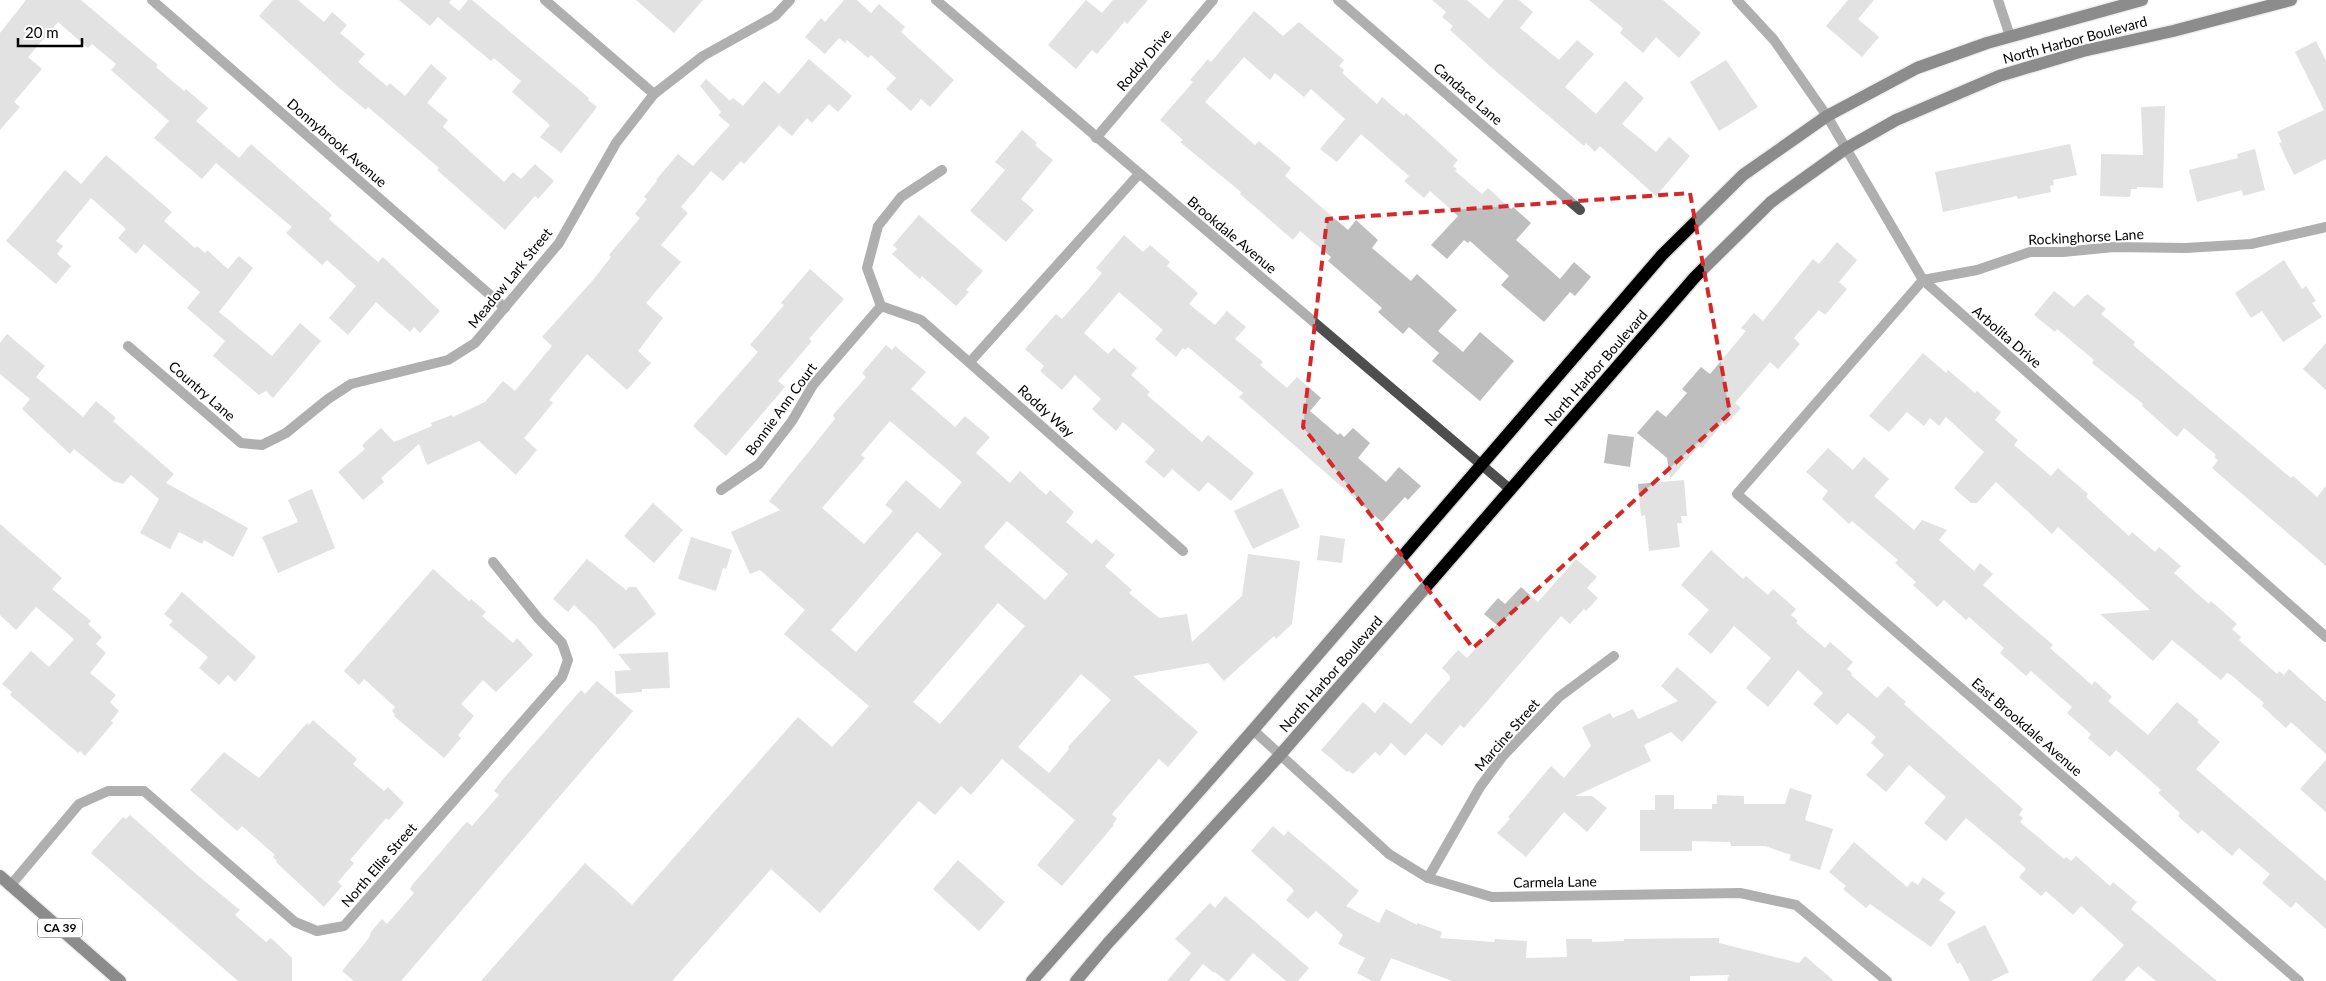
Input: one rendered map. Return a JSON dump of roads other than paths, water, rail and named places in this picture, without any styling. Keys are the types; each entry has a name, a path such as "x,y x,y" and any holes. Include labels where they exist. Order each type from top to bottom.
{"main road":[{"name":"North Harbor Boulevard","path":"1032,981 1253,730 1662,255 1743,175 1827,116 1917,68 2010,36 2142,0"},
{"name":"North Harbor Boulevard","path":"1076,981 1108,943 1280,755 1695,277 1771,202 1845,149 1920,109 2000,76 2083,51 2173,31 2291,0"},
{"name":"CA 39","path":"0,876 120,981"}],"street":[{"name":"Donnybrook Avenue","path":"152,0 505,308"},
{"path":"545,0 654,94"},
{"name":"Meadow Lark Street","path":"262,445 286,433 328,399 351,384 448,360 475,343 559,243 616,143 654,94 703,56 775,16 790,0"},
{"name":"Brookdale Avenue","path":"936,0 1511,490"},
{"name":"Roddy Drive","path":"1096,138 1213,0"},
{"name":"Candace Lane","path":"1338,0 1580,210"},
{"name":"Arbolita Drive","path":"1736,0 1774,40 1827,116 1923,280 2326,637"},
{"path":"1998,0 2010,36"},
{"path":"881,306 867,268 878,226 902,197 942,170"},
{"path":"970,362 1139,174"},
{"name":"Rockinghorse Lane","path":"1923,280 1977,270 2030,252 2063,252 2114,247 2186,248 2251,244 2326,227"},
{"name":"East Brookdale Avenue","path":"1923,280 1737,494 2299,981"},
{"name":"Roddy Way","path":"881,306 922,320 1183,551"},
{"name":"Bonnie Ann Court","path":"721,490 759,464 792,421 813,385 881,306"},
{"name":"Country Lane","path":"128,346 242,443 262,445"},
{"name":"North Ellie Street","path":"10,886 79,804 108,791 144,791 296,922 317,931 344,926 562,677 568,660 562,643 538,618 493,562"},
{"name":"Marcine Street","path":"1428,878 1480,786 1503,756 1559,697 1614,656"},
{"name":"Carmela Lane","path":"1253,730 1389,854 1428,878 1492,897 1740,893 1796,905 1887,981"}]}
